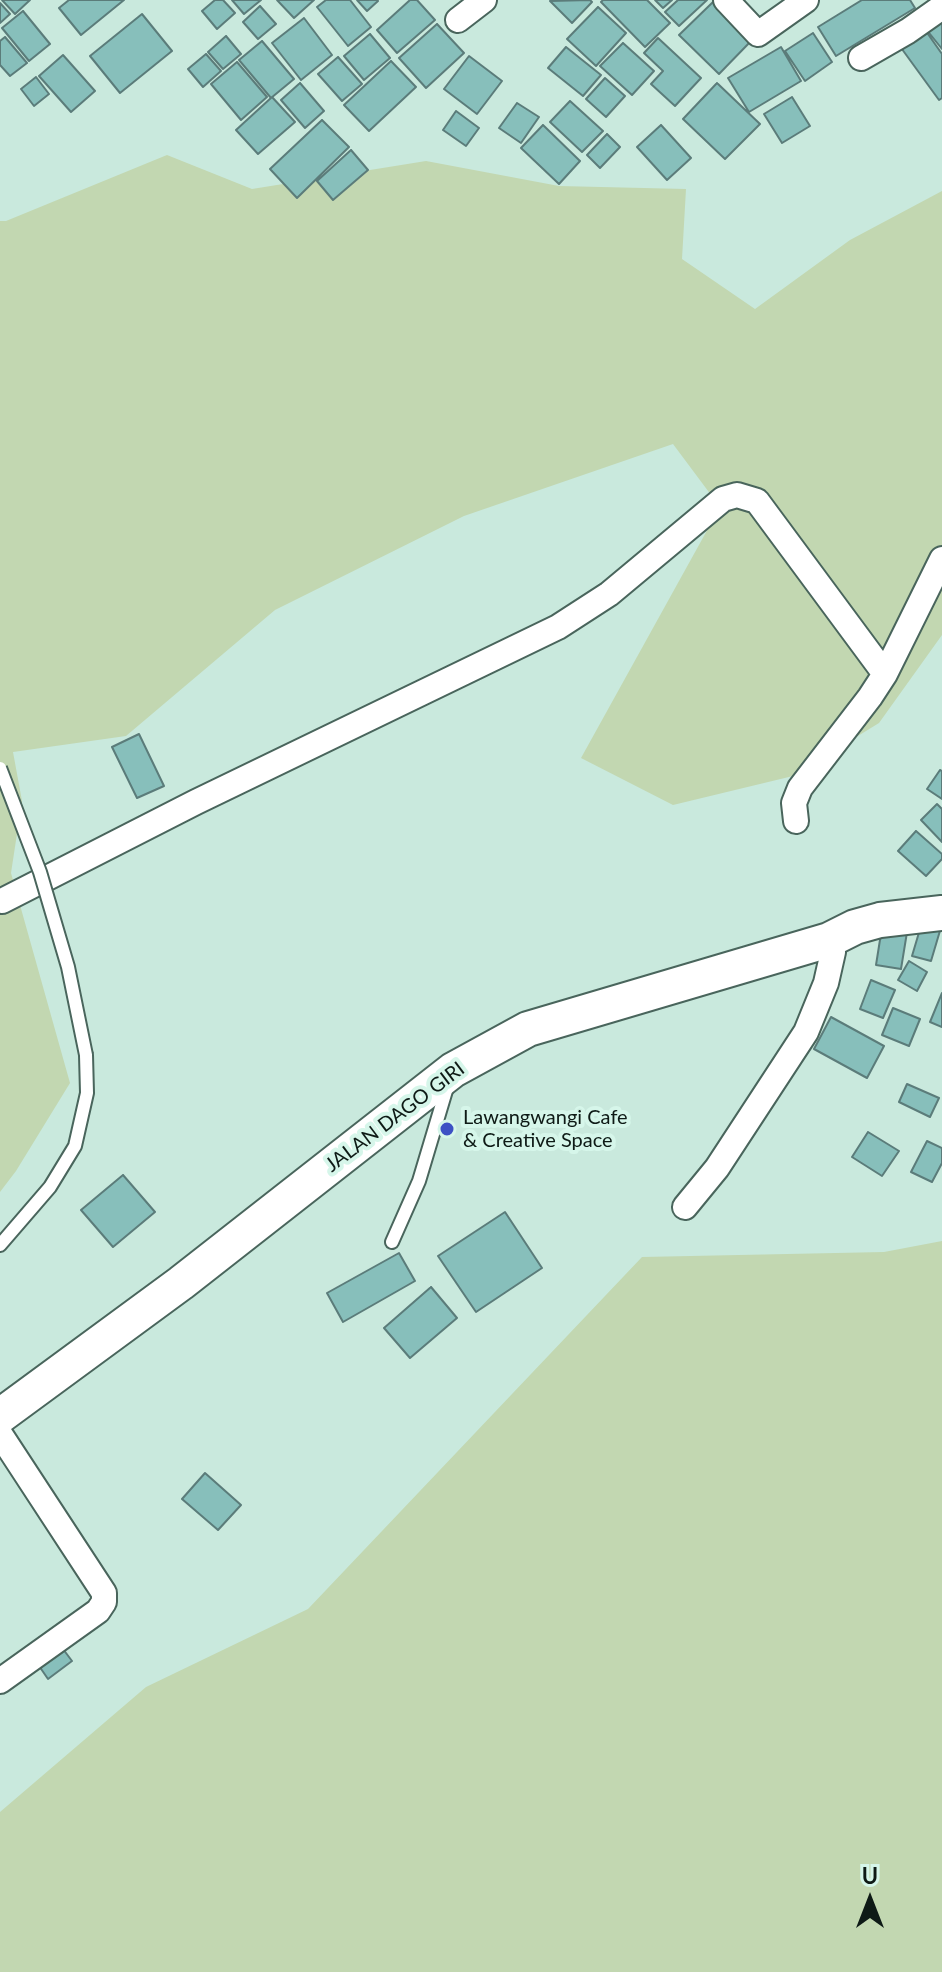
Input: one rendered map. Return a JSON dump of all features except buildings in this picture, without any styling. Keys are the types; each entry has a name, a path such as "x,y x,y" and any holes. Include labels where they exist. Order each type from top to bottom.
{"main road":[{"name":"JALAN DAGO GIRI","path":"0,1416 181,1283 453,1070 528,1029 829,940 855,927 880,920 942,913"}],"street":[{"path":"458,20 484,0"},
{"path":"726,0 758,34 806,0"},
{"path":"861,58 942,7"},
{"path":"1,902 196,802 558,627 609,594 723,499 737,495 757,501 885,674"},
{"path":"796,821 794,803 800,788 885,674 942,559"},
{"path":"685,1207 717,1168 806,1032 826,983 833,952 829,940"},
{"path":"0,1434 104,1593 104,1602 98,1611 0,1681"}],"lane":[{"path":"0,768 40,872 68,967 86,1055 87,1093 75,1146 50,1187 0,1245"},
{"path":"392,1242 419,1181 453,1070"}],"green space":[{"path":"167,155 252,189 426,161 559,186 686,189 682,259 755,309 850,240 942,191 942,635 879,723 793,776 673,805 581,758 720,507 673,444 464,516 275,610 126,736 13,752 22,801 11,873 70,1083 0,1192 0,221"},
{"path":"942,1241 942,1972 0,1972 0,1812 146,1687 308,1609 642,1257 884,1252"}],"place":[{"name":"Lawangwangi Cafe & Creative Space","path":"447,1129"}]}
